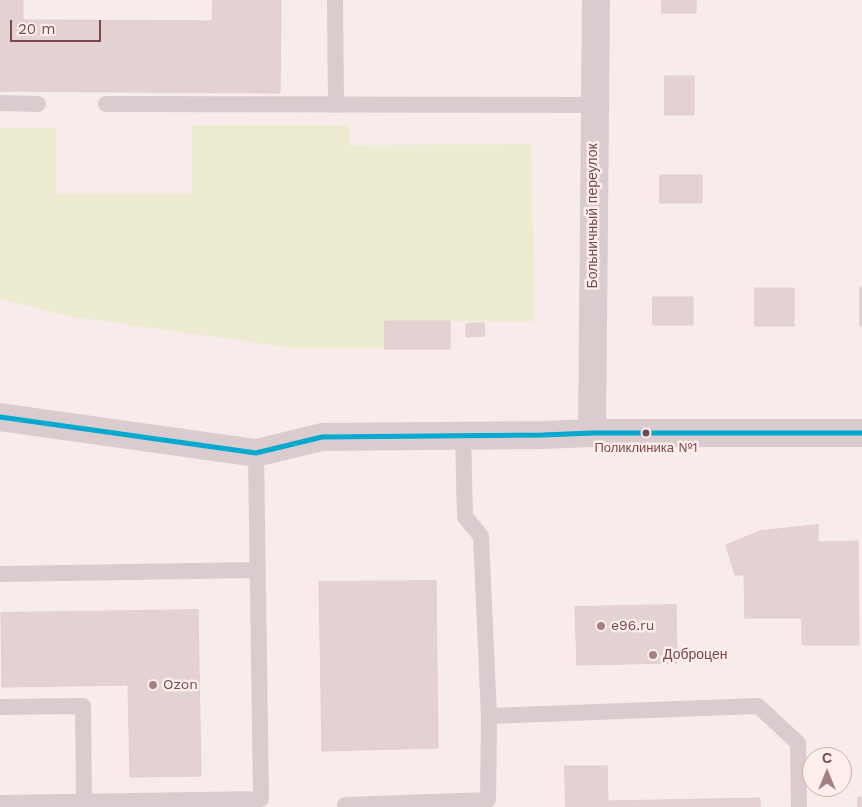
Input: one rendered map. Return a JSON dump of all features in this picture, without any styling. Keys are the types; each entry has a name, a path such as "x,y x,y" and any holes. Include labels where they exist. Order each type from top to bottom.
{"main road":[{"name":"Больничный переулок","path":"592,433 596,0"},
{"path":"0,417 256,453 322,437 592,433 862,433"}],"lane":[{"path":"335,0 336,105"},
{"path":"0,103 38,104"},
{"path":"106,104 594,105"},
{"path":"344,805 488,803 489,716 481,536 465,517 463,435"},
{"path":"0,803 261,799 256,453"},
{"path":"0,574 257,570"},
{"path":"0,707 83,706 84,802"},
{"path":"489,716 758,706 798,744 799,807"}],"green space":[{"path":"192,125 349,125 349,145 531,144 535,321 386,321 385,349 293,348 74,317 0,299 0,128 56,128 56,194 192,194"}],"building":[{"path":"0,0 23,0 23,20 212,21 213,0 281,0 280,93 0,91"},
{"path":"662,0 696,0 696,13 662,13"},
{"path":"665,76 694,76 694,115 665,115"},
{"path":"660,175 702,175 702,203 660,203"},
{"path":"860,287 862,287 862,326 860,326"},
{"path":"755,288 794,288 794,326 755,326"},
{"path":"653,297 693,297 693,325 653,325"},
{"path":"385,321 450,321 450,349 385,349"},
{"path":"484,323 485,336 466,337 466,324"},
{"path":"818,525 818,542 858,541 859,645 802,645 802,618 745,618 744,575 735,575 726,545 760,531"},
{"path":"436,581 438,748 322,751 319,582"},
{"path":"676,605 677,663 577,665 575,607"},
{"path":"198,610 201,776 130,777 128,685 2,687 1,613"},
{"path":"565,766 607,766 608,801 760,798 760,807 566,807"},
{"path":"858,797 862,797 862,807 858,807"}],"transit line":[{"path":"0,417 256,453 322,437 592,433 862,433"}],"place":[{"name":"Поликлиника №1","path":"646,433"},
{"name":"e96.ru","path":"601,626"},
{"name":"Доброцен","path":"653,655"},
{"name":"Ozon","path":"153,685"}]}
